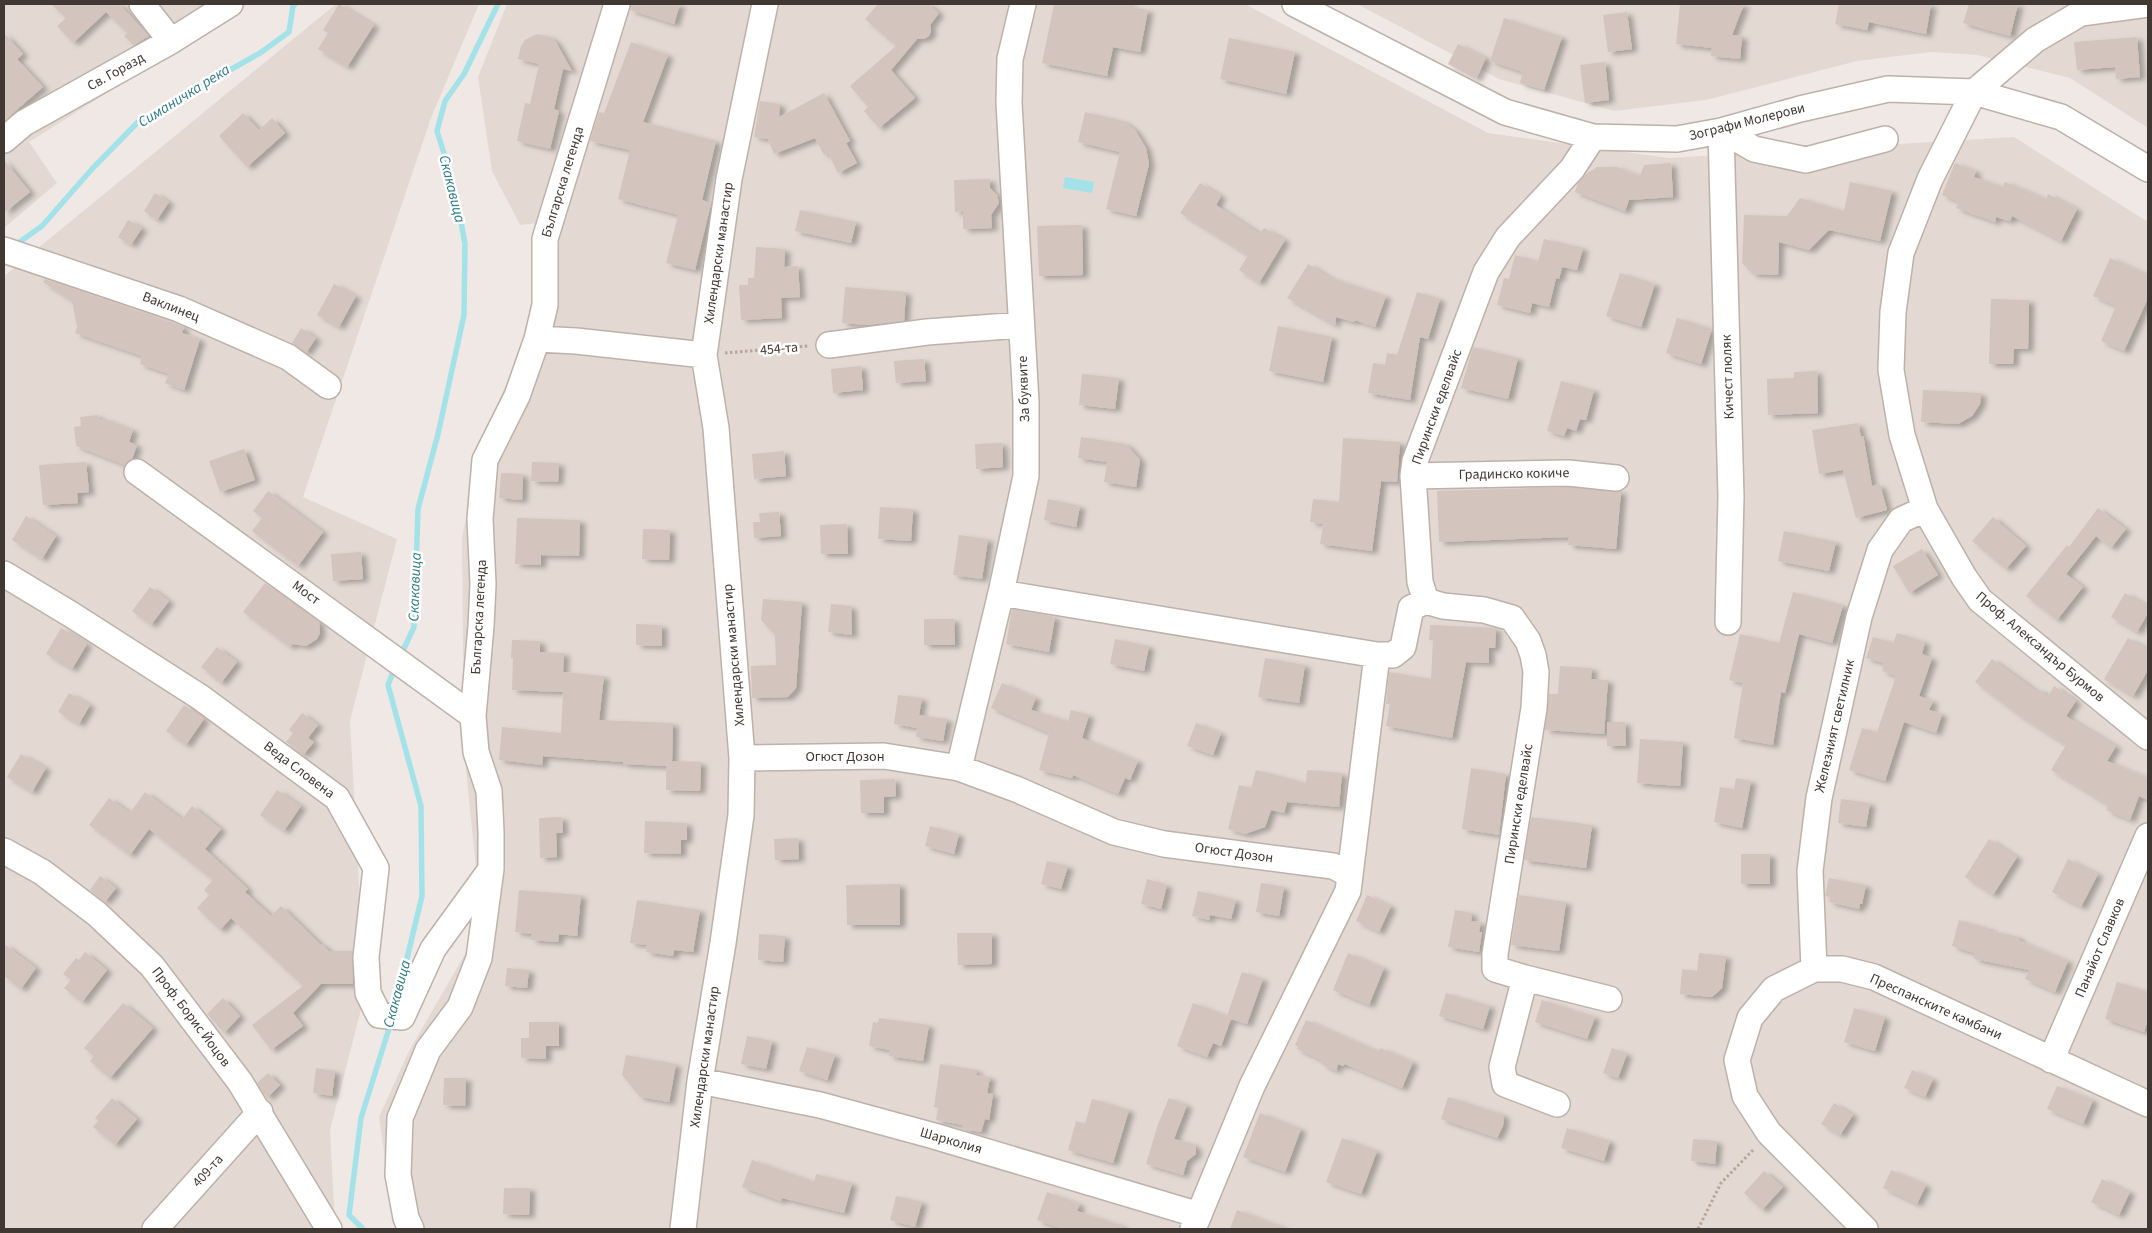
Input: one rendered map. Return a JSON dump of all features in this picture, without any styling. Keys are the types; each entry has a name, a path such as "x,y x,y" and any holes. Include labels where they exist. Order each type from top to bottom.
{"street":[{"path":"142,4 171,41"},
{"name":"Св. Горазд","path":"4,140 24,124 171,41 230,4"},
{"name":"Българска легенда","path":"411,1229 406,1218 398,1175 400,1118 428,1050 460,1007 479,958 491,869 489,790 476,752 473,716 483,584 480,519 485,460 517,396 537,339 544,305 545,239 617,4"},
{"name":"Хилендарски манастир","path":"684,1229 700,1081 723,943 741,816 742,758 716,428 704,355 729,178 765,4"},
{"name":"За буквите","path":"959,768 1001,593 1026,476 1026,402 1009,103 1010,59 1023,4"},
{"name":"Зографи Молерови","path":"1295,4 1505,112 1592,137 1677,139 1722,131 1800,109 1888,89 1974,92 2062,118 2148,169"},
{"path":"1974,92 2035,40 2078,8 2148,4"},
{"name":"Проф. Александър Бурмов","path":"1974,92 1930,179 1901,253 1893,312 1891,370 1902,435 1925,509 1964,577 1980,600 2148,737"},
{"path":"1722,131 1754,149 1806,160 1885,139"},
{"name":"Кичест люляк","path":"1722,131 1731,497 1728,622"},
{"name":"Пирински еделвайс","path":"1525,978 1495,969 1495,954 1534,708 1536,672 1534,655 1528,641 1512,618 1484,610 1443,606 1426,601 1420,582 1413,476 1415,461 1486,272 1508,237 1572,169 1592,137"},
{"name":"Ваклинец","path":"4,250 179,309 288,357 328,386"},
{"path":"830,345 927,332 1021,325"},
{"path":"537,339 576,341 704,355"},
{"name":"Мост","path":"137,472 382,648 473,716"},
{"name":"Градинско кокиче","path":"1413,476 1568,472 1616,478"},
{"name":"Железният светилник","path":"1814,969 1810,871 1819,798 1859,617 1880,550 1901,520 1925,509"},
{"name":"Веда Словена","path":"4,574 72,615 200,698 337,798 376,868 366,957 368,994 391,1016 433,949 491,869"},
{"path":"1001,593 1377,655 1393,655 1403,647 1411,608 1426,601"},
{"path":"1196,1222 1252,1086 1348,891 1377,655"},
{"name":"Огюст Дозон","path":"742,758 884,756 959,768 1016,789 1114,832 1164,844 1333,866 1350,875"},
{"name":"Панайот Славков","path":"2051,1060 2148,836"},
{"name":"Проф. Борис Йоцов","path":"4,850 42,872 97,914 152,966 240,1082 260,1112 329,1229"},
{"name":"Преспанските камбани","path":"1865,1229 1769,1133 1745,1096 1737,1060 1750,1018 1774,989 1814,969 1842,969 1874,977 2148,1104"},
{"path":"1557,1104 1505,1084 1502,1067 1525,978 1609,999"},
{"name":"Шарколия","path":"700,1081 820,1105 934,1136 1196,1222"},
{"name":"409-та","path":"155,1229 260,1112"}],"path":[{"name":"454-та","path":"704,355 830,345"},
{"path":"1698,1229 1721,1183 1769,1133"}],"shaded area":[{"path":"4,4 248,4 29,142 57,183 4,228"},
{"path":"336,4 479,4 431,118 303,497 397,539 350,721 365,994 330,1130 335,1226 338,1229 4,1229 4,276"},
{"path":"507,4 1245,4 1488,133 1669,158 2014,137 2148,222 2148,1229 402,1229 389,1186 379,1117 409,1051 468,949 476,869 464,750 462,539 479,445 531,329 538,223 520,225 492,171 478,77"},
{"path":"1357,4 2148,4 2148,128 2070,78 1977,55 1931,52 1857,61 1706,100 1614,111 1499,79"}],"water":[{"path":"1065,177 1094,182 1092,193 1063,188"}],"building":[{"path":"51,4 119,4 149,36 134,45 124,36 127,33 106,12 73,43 57,26 66,18"},
{"path":"339,4 374,25 347,67 318,49 328,33 323,30"},
{"path":"631,4 680,4 674,24 630,10"},
{"path":"878,4 928,4 939,13 930,25 931,31 929,36 924,39 917,39 891,70 915,98 879,128 864,111 868,107 850,86 896,46 865,19"},
{"path":"1054,4 1130,4 1130,7 1148,10 1140,52 1113,47 1107,76 1042,63"},
{"path":"1680,4 1744,4 1732,35 1742,36 1740,59 1711,56 1712,48 1676,44"},
{"path":"1839,4 1931,4 1926,34 1869,22 1867,30 1835,24"},
{"path":"1969,4 2018,4 2010,36 1963,23"},
{"path":"1627,12 1632,49 1608,52 1603,15"},
{"path":"1504,18 1562,37 1544,90 1520,83 1523,72 1490,61"},
{"path":"4,33 23,54 17,59 43,87 4,121"},
{"path":"537,34 550,37 556,42 572,71 563,69 554,109 559,111 550,149 517,141 525,103 530,104 539,64 518,59 521,46 525,40"},
{"path":"2137,37 2140,77 2116,79 2115,67 2077,70 2074,42"},
{"path":"1229,38 1295,52 1286,94 1220,79"},
{"path":"631,42 668,55 643,122 716,141 702,200 711,203 695,270 666,263 678,215 618,199 630,150 590,141 599,112 604,113"},
{"path":"1458,44 1486,58 1476,79 1448,64"},
{"path":"1605,62 1609,100 1585,103 1580,65"},
{"path":"824,93 850,141 846,143 857,163 838,173 828,153 824,155 815,138 774,154 768,139 754,137 760,101 780,104 779,117"},
{"path":"1085,112 1123,121 1135,130 1146,148 1149,164 1136,216 1106,209 1120,152 1078,142"},
{"path":"243,113 259,130 272,118 285,133 247,167 219,136"},
{"path":"4,160 30,192 4,213"},
{"path":"1671,163 1673,197 1629,200 1625,211 1575,192 1578,183 1586,174 1597,167 1617,167 1640,176 1644,165"},
{"path":"1955,163 1976,171 1974,177 2002,187 2005,182 2046,199 2048,194 2077,209 2061,241 2012,216 2010,221 1996,217 1995,222 1956,208 1959,202 1942,195"},
{"path":"990,179 990,188 997,195 999,203 991,215 992,228 963,229 963,211 955,212 954,180"},
{"path":"1850,182 1892,191 1880,241 1829,230 1809,250 1779,242 1778,275 1753,274 1742,263 1744,215 1787,216 1800,198 1844,211"},
{"path":"1200,183 1221,196 1216,205 1260,234 1264,228 1285,240 1259,283 1239,270 1248,255 1180,213"},
{"path":"155,193 169,202 157,220 144,211"},
{"path":"800,210 856,222 851,243 795,231"},
{"path":"128,220 142,228 131,245 118,237"},
{"path":"1082,225 1083,275 1039,276 1037,226"},
{"path":"1544,239 1583,248 1577,270 1562,267 1559,279 1556,278 1549,307 1532,303 1530,313 1497,305 1504,278 1509,279 1515,255 1538,261"},
{"path":"756,247 785,249 784,267 798,266 800,297 781,298 782,318 741,320 739,285 748,285 748,278 754,278"},
{"path":"2110,258 2148,275 2148,298 2124,351 2101,341 2116,306 2093,296"},
{"path":"1308,264 1331,278 1386,296 1375,327 1355,320 1354,322 1336,317 1335,325 1287,298"},
{"path":"1620,273 1655,284 1641,327 1606,316"},
{"path":"45,279 179,325 184,327 182,333 200,339 184,390 165,383 169,374 140,364 142,356 75,333 77,327 72,301 43,282"},
{"path":"334,284 356,296 339,327 317,315"},
{"path":"845,287 906,292 904,321 868,325 842,323"},
{"path":"1417,292 1440,299 1428,339 1420,337 1410,400 1368,393 1373,363 1385,365 1387,353 1397,355"},
{"path":"1991,299 2029,300 2028,349 2014,349 2013,364 1989,364"},
{"path":"1677,318 1712,329 1701,364 1666,353"},
{"path":"1278,326 1332,337 1323,382 1269,371"},
{"path":"301,328 316,338 306,353 292,343"},
{"path":"1473,347 1518,358 1508,399 1461,388"},
{"path":"924,359 926,381 896,383 894,361"},
{"path":"861,366 863,390 833,393 831,369"},
{"path":"1817,371 1818,413 1768,415 1767,379 1794,378 1794,372"},
{"path":"1082,374 1119,378 1115,409 1079,405"},
{"path":"1561,381 1594,390 1586,420 1580,419 1576,431 1567,428 1564,436 1547,431"},
{"path":"1923,390 1981,393 1980,404 1972,416 1958,424 1921,422"},
{"path":"98,415 99,419 105,419 133,430 129,442 137,445 132,459 125,465 76,446 74,427 81,426 80,417"},
{"path":"1858,423 1861,437 1863,436 1864,440 1872,486 1880,484 1887,510 1856,518 1843,470 1819,474 1812,430"},
{"path":"1081,437 1126,444 1140,460 1136,487 1104,482 1107,462 1078,458"},
{"path":"1343,438 1400,442 1397,482 1381,481 1372,551 1320,544 1323,524 1310,522 1313,499 1339,502"},
{"path":"1002,443 1003,467 976,469 975,444"},
{"path":"244,449 255,480 220,492 209,461"},
{"path":"784,451 786,476 754,479 752,454"},
{"path":"86,462 89,492 77,493 78,503 43,505 39,465"},
{"path":"532,462 559,463 558,482 531,481"},
{"path":"501,473 523,474 522,500 499,498"},
{"path":"1567,487 1621,491 1616,549 1568,545 1569,537 1439,542 1437,491"},
{"path":"268,491 323,532 298,566 252,531 262,518 253,511"},
{"path":"1048,499 1080,506 1076,527 1044,520"},
{"path":"880,507 913,509 911,541 878,539"},
{"path":"2098,508 2126,529 2111,548 2096,536 2066,574 2083,587 2057,620 2026,596 2067,545 2069,547"},
{"path":"779,512 781,536 754,538 753,522 760,522 759,513"},
{"path":"26,516 56,536 42,559 12,540"},
{"path":"1993,517 2026,546 2006,569 1972,541"},
{"path":"517,518 580,520 579,556 541,555 541,565 515,564"},
{"path":"847,524 848,554 821,554 820,525"},
{"path":"643,529 670,530 669,560 642,559"},
{"path":"1784,531 1836,542 1829,571 1778,561"},
{"path":"959,535 988,539 982,579 953,575"},
{"path":"1922,549 1938,575 1909,593 1893,566"},
{"path":"361,552 363,579 333,581 331,554"},
{"path":"265,583 319,622 320,633 317,639 306,646 292,644 290,647 243,612"},
{"path":"150,587 169,601 151,625 132,611"},
{"path":"1793,592 1843,605 1832,643 1799,634 1785,693 1781,692 1773,745 1734,738 1743,683 1729,680 1740,634 1779,643"},
{"path":"2125,593 2148,606 2148,613 2137,632 2111,617"},
{"path":"763,599 802,602 796,688 788,697 752,698 751,666 776,665 775,635 761,620"},
{"path":"831,604 851,606 852,635 828,632"},
{"path":"1012,609 1055,617 1049,652 1006,644"},
{"path":"924,619 954,619 955,645 924,645"},
{"path":"636,624 662,625 662,646 636,645"},
{"path":"1430,625 1496,628 1495,648 1489,648 1489,663 1466,662 1452,738 1386,726 1390,704 1386,704 1389,672 1431,679 1433,640 1429,640"},
{"path":"61,628 87,644 72,669 46,654"},
{"path":"1897,633 1925,642 1922,654 1932,658 1919,696 1933,701 1929,710 1942,714 1936,733 1904,722 1885,781 1849,770 1862,728 1877,732 1896,676 1882,671 1884,663 1866,658 1873,637 1893,643"},
{"path":"2128,638 2148,649 2148,670 2133,696 2104,679"},
{"path":"1115,639 1149,646 1144,671 1110,664"},
{"path":"512,640 540,641 540,652 564,653 563,672 604,676 599,720 673,723 672,761 701,762 700,791 666,790 666,766 543,756 542,765 499,760 502,727 561,733 563,692 512,690"},
{"path":"217,647 237,662 221,683 201,667"},
{"path":"1265,658 1305,665 1299,703 1258,697"},
{"path":"1992,659 2036,691 2038,689 2048,696 2054,686 2076,701 2066,716 2116,746 2107,761 2148,778 2148,800 2139,796 2130,820 2106,810 2108,805 2051,770 2066,745 2020,716 1975,682"},
{"path":"1560,666 1592,668 1591,679 1608,680 1604,734 1545,730 1549,694 1558,694"},
{"path":"1002,683 1036,698 1031,710 1068,721 1071,710 1089,715 1082,738 1138,761 1130,780 1125,778 1118,794 1073,775 1072,778 1039,770 1049,733 991,708"},
{"path":"69,693 90,705 79,724 58,712"},
{"path":"898,695 922,698 919,715 947,719 943,741 916,737 917,728 894,724"},
{"path":"184,705 204,719 186,745 166,731"},
{"path":"302,713 318,725 308,738 314,742 303,755 286,742 293,733 289,730"},
{"path":"1607,722 1625,722 1626,746 1607,746"},
{"path":"1196,723 1221,733 1213,755 1187,746"},
{"path":"1640,739 1683,742 1680,786 1637,783"},
{"path":"21,754 46,768 32,792 7,777"},
{"path":"1471,768 1506,774 1499,835 1462,829"},
{"path":"1256,770 1306,783 1307,770 1342,773 1339,807 1287,802 1284,813 1271,810 1265,827 1245,834 1228,829 1239,785 1251,788"},
{"path":"1736,778 1751,781 1742,828 1714,822 1720,787 1734,789"},
{"path":"895,779 896,796 884,797 884,813 861,813 860,780"},
{"path":"277,790 301,806 284,831 260,815"},
{"path":"145,792 182,819 192,806 221,829 205,849 248,889 245,892 271,916 281,906 329,951 352,951 353,984 321,984 293,1013 303,1026 271,1050 252,1025 303,986 231,918 220,930 197,908 209,895 204,890 213,880 149,829 130,855 89,825 109,798 130,813"},
{"path":"1841,799 1870,803 1866,827 1838,823"},
{"path":"562,817 563,833 556,833 557,857 540,858 539,818"},
{"path":"1531,817 1592,825 1586,868 1524,860"},
{"path":"645,821 687,823 687,840 681,840 681,854 644,853"},
{"path":"930,826 959,834 954,854 925,846"},
{"path":"798,838 799,859 775,860 774,839"},
{"path":"1989,839 2017,857 1993,895 1965,877"},
{"path":"1741,854 1770,854 1770,884 1741,884"},
{"path":"2068,859 2098,874 2081,907 2052,892"},
{"path":"1047,861 1068,866 1061,889 1041,884"},
{"path":"100,876 116,888 105,902 90,890"},
{"path":"1829,878 1866,885 1859,909 1829,902 1830,898 1825,895"},
{"path":"1147,879 1167,885 1161,909 1141,904"},
{"path":"1261,883 1284,887 1279,916 1256,912"},
{"path":"900,884 900,925 847,925 846,885"},
{"path":"519,890 581,895 577,936 559,934 558,942 531,940 532,934 515,932"},
{"path":"1198,891 1236,900 1231,919 1210,915 1209,920 1192,916"},
{"path":"1367,895 1391,906 1379,932 1356,921"},
{"path":"1519,895 1566,902 1559,951 1511,945"},
{"path":"637,900 700,910 693,952 674,950 673,956 646,952 647,945 630,943"},
{"path":"1455,910 1472,913 1471,921 1481,922 1479,932 1482,932 1479,952 1448,947"},
{"path":"1959,920 1991,929 1991,931 2019,937 2018,940 2068,961 2055,992 2025,979 2029,970 1974,959 1974,953 1952,946"},
{"path":"957,933 992,933 992,964 958,965"},
{"path":"759,934 785,936 783,962 758,960"},
{"path":"4,944 36,968 21,989 4,976"},
{"path":"85,952 107,970 82,1002 64,988 71,980 63,974 76,958 79,960"},
{"path":"1348,953 1384,968 1369,1005 1333,990"},
{"path":"1699,953 1726,956 1722,988 1712,997 1680,994 1682,969 1697,971"},
{"path":"507,968 529,970 527,988 505,986"},
{"path":"1242,972 1263,979 1247,1024 1231,1019 1221,1046 1213,1043 1207,1057 1177,1046 1193,1003 1227,1016"},
{"path":"2117,982 2148,992 2148,1020 2144,1032 2105,1019"},
{"path":"1446,993 1490,1006 1483,1029 1439,1016"},
{"path":"223,998 240,1016 224,1033 207,1014"},
{"path":"1542,1000 1595,1017 1587,1039 1535,1022"},
{"path":"123,1003 153,1028 110,1078 90,1061 94,1056 84,1048"},
{"path":"1854,1008 1885,1017 1875,1051 1844,1042"},
{"path":"879,1018 929,1025 923,1061 889,1056 890,1050 869,1046 873,1022 878,1023"},
{"path":"1306,1020 1379,1052 1380,1048 1413,1062 1402,1088 1345,1064 1343,1066 1338,1064 1336,1071 1321,1064 1323,1061 1297,1049 1298,1047 1295,1045"},
{"path":"529,1022 559,1022 559,1046 546,1046 546,1059 521,1058 521,1038 529,1038"},
{"path":"747,1036 772,1041 766,1069 741,1064"},
{"path":"807,1047 835,1055 827,1080 799,1071"},
{"path":"1612,1048 1627,1054 1618,1078 1603,1073"},
{"path":"626,1055 676,1064 669,1102 640,1097 622,1075"},
{"path":"940,1064 977,1070 976,1075 990,1077 987,1093 993,1094 989,1120 985,1119 981,1132 962,1129 963,1125 936,1120 938,1108 934,1107"},
{"path":"316,1068 335,1071 332,1096 313,1093"},
{"path":"1912,1070 1933,1079 1925,1097 1904,1088"},
{"path":"268,1073 280,1085 267,1098 257,1083"},
{"path":"444,1078 466,1078 465,1106 443,1105"},
{"path":"2057,1086 2093,1100 2083,1124 2047,1109"},
{"path":"1448,1097 1504,1115 1503,1126 1497,1138 1441,1119"},
{"path":"112,1098 137,1119 115,1145 93,1127 98,1121 95,1118"},
{"path":"1169,1098 1187,1105 1174,1139 1193,1144 1196,1148 1196,1154 1187,1161 1183,1175 1146,1164 1158,1124"},
{"path":"1092,1099 1129,1110 1113,1163 1068,1150 1076,1121 1085,1124"},
{"path":"1834,1103 1853,1115 1840,1135 1821,1124"},
{"path":"1260,1113 1301,1129 1285,1172 1243,1157"},
{"path":"1567,1128 1610,1141 1604,1161 1561,1148"},
{"path":"1342,1138 1377,1151 1361,1194 1326,1182"},
{"path":"1693,1139 1717,1141 1715,1164 1691,1161"},
{"path":"752,1160 814,1182 816,1174 852,1183 844,1213 782,1198 781,1201 742,1187"},
{"path":"1891,1170 1926,1185 1917,1204 1883,1188"},
{"path":"1764,1171 1783,1187 1762,1210 1744,1193"},
{"path":"2102,1179 2130,1192 2119,1215 2091,1202"},
{"path":"504,1188 530,1188 529,1215 503,1214"},
{"path":"1047,1192 1080,1204 1077,1211 1123,1226 1122,1229 1063,1229 1037,1220"},
{"path":"896,1196 922,1202 915,1227 890,1220"},
{"path":"1237,1210 1283,1227 1283,1229 1230,1229"}],"waterway":[{"name":"Симаничка река","path":"14,246 42,226 92,169 138,122 260,53 289,32 293,6 295,4"},
{"name":"Скакавица","path":"400,657 414,627 418,509 438,434 464,315 465,244 455,189 437,131 445,101 464,74 498,4"},
{"name":"Скакавица","path":"395,667 388,685 421,806 422,896 396,1004"},
{"name":"Скакавица","path":"363,1229 349,1215 361,1118 391,1022"}]}
